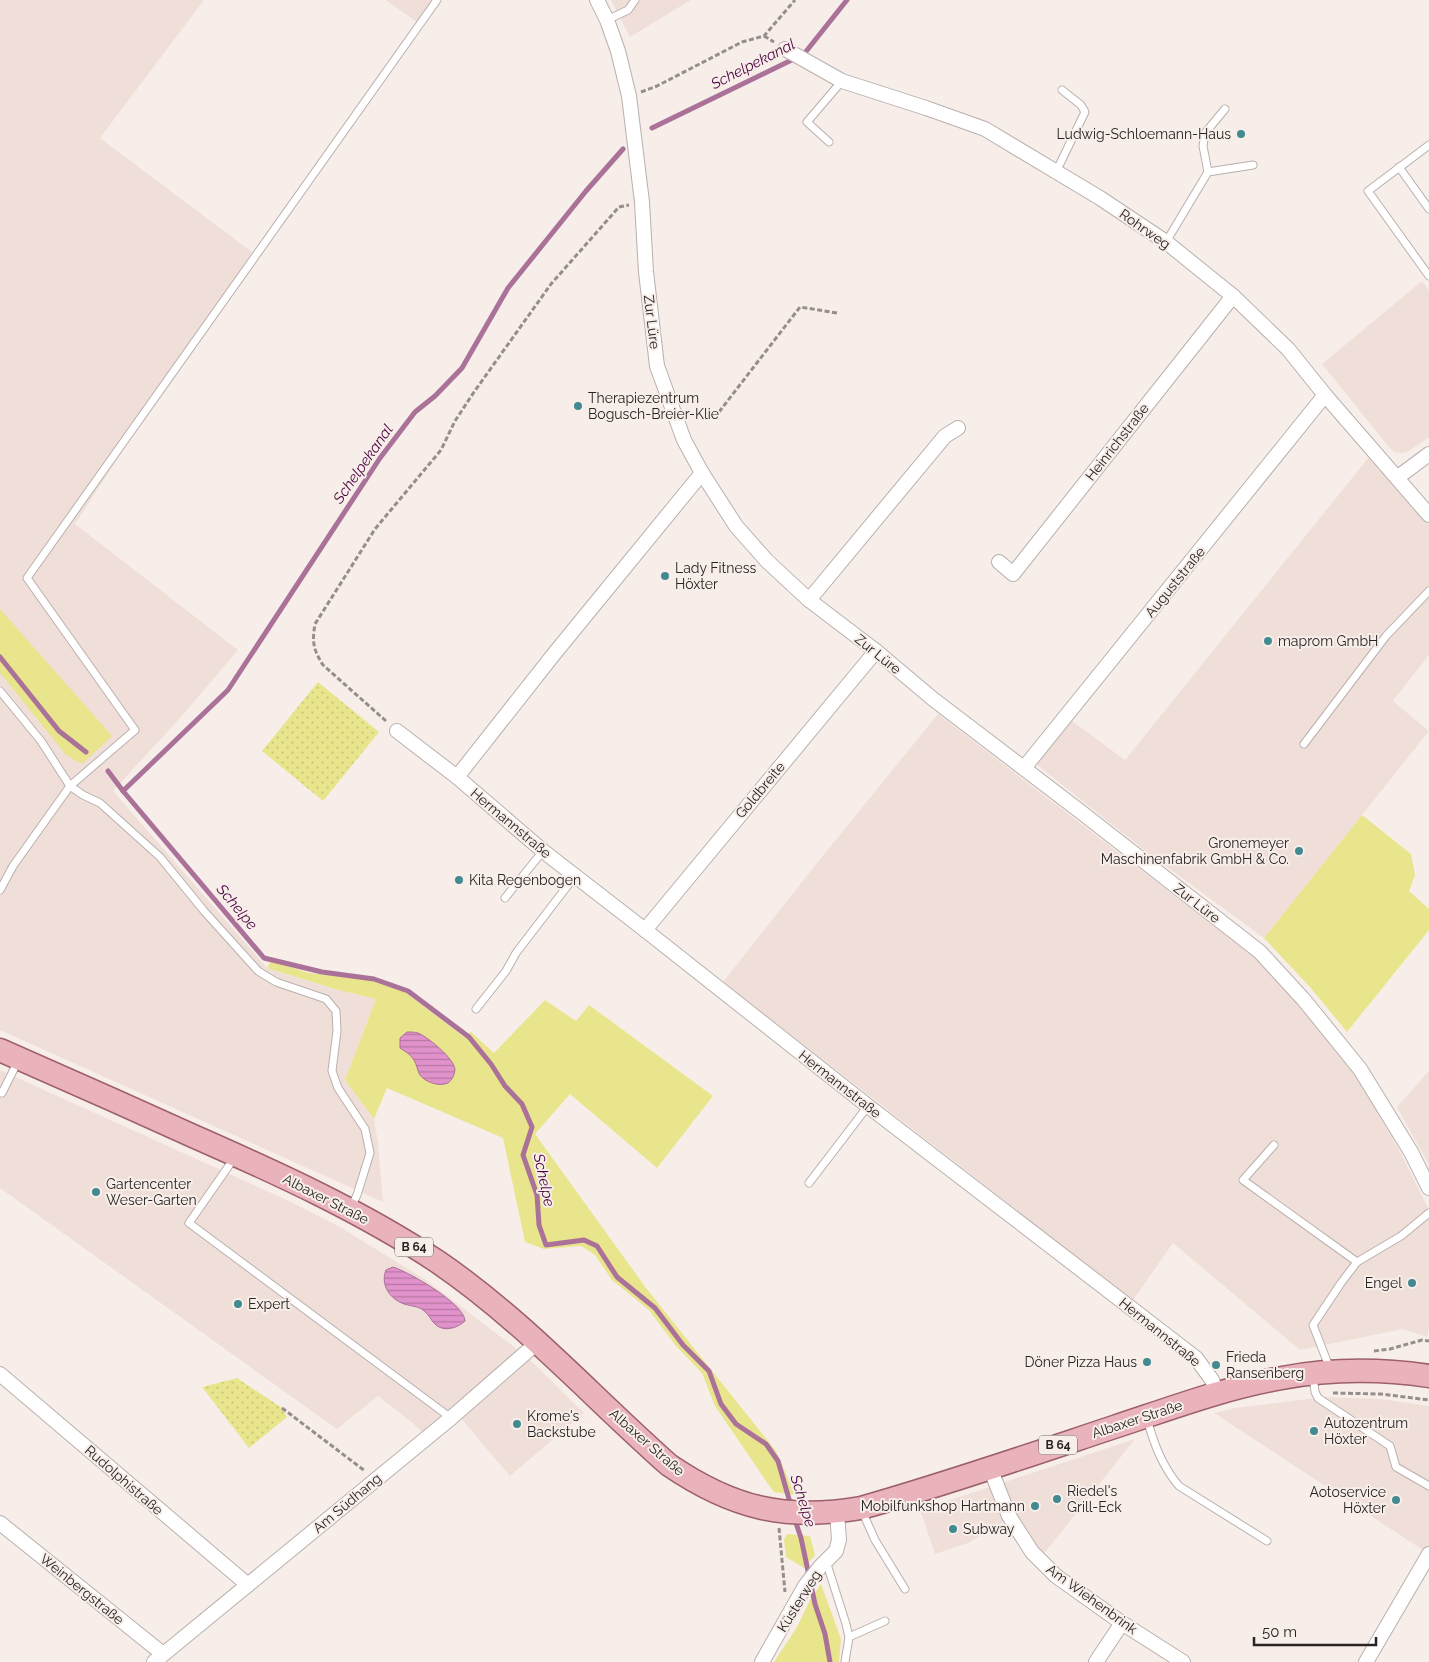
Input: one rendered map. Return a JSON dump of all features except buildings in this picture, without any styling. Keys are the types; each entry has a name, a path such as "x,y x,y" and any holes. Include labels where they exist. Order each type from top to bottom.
{"main road":[{"name":"Albaxer Straße","path":"9,1054 236,1155 350,1210 438,1263 494,1303 669,1465 719,1495 785,1517 861,1508 1217,1394 1282,1377 1320,1379 1390,1372 1429,1376"}],"street":[{"name":"Zur Lüre","path":"597,0 607,20 618,51 629,96 642,202 646,272 657,366 684,440 702,473 736,526 767,561 809,600 876,651 933,699 1260,952 1304,1000 1360,1069 1411,1152 1429,1188"},
{"name":"Rohrweg","path":"786,49 842,81 984,129 1100,198 1166,242 1233,296 1288,349 1325,395 1429,515"},
{"name":"Heinrichstraße","path":"999,562 1013,574 1233,296"},
{"name":"Auguststraße","path":"1024,768 1325,395"},
{"path":"809,600 946,436 958,428"},
{"path":"1398,477 1429,454"},
{"path":"457,778 554,654 702,473"},
{"name":"Goldbreite","path":"645,930 876,651"},
{"name":"Hermannstraße","path":"397,731 457,778 543,851 868,1106 1196,1358 1212,1380 1217,1394"},
{"name":"Am Südhang","path":"159,1658 451,1418 538,1342"},
{"name":"Rudolphistraße","path":"0,1374 248,1585"},
{"name":"Am Wiehenbrink","path":"990,1468 1009,1516 1032,1552 1056,1576 1122,1623 1183,1662"},
{"name":"Küsterweg","path":"762,1662 805,1586 836,1551 840,1540 837,1512"},
{"name":"Weinbergstraße","path":"0,1523 159,1658"},
{"path":"1366,1662 1425,1569 1429,1554"},
{"path":"1096,1662 1122,1623"}],"lane":[{"path":"0,890 14,866 70,786 134,730 27,578 436,0"},
{"path":"607,20 628,10 635,0"},
{"path":"829,142 807,122 842,81"},
{"path":"1056,172 1085,112 1081,105 1062,90"},
{"path":"1166,242 1208,172 1203,146 1205,133 1225,109"},
{"path":"1429,145 1368,191 1429,276"},
{"path":"1208,172 1253,165"},
{"path":"1399,167 1429,208"},
{"path":"1304,744 1386,636 1429,591"},
{"path":"0,691 41,741 70,786 100,803 160,857 204,911 258,971 276,982 326,999 336,1011 337,1031 332,1071 338,1088 365,1129 370,1153 357,1195 350,1210"},
{"path":"505,898 543,851"},
{"path":"476,1009 575,876"},
{"path":"0,1092 2,1093 9,1054"},
{"path":"809,1183 868,1106"},
{"path":"1274,1145 1243,1180 1358,1262"},
{"path":"236,1155 189,1223 451,1418"},
{"path":"1429,1213 1401,1236 1358,1262 1341,1283 1313,1325 1320,1379 1318,1398 1390,1446 1396,1467 1429,1486"},
{"path":"1146,1417 1158,1456 1179,1486 1267,1542"},
{"path":"861,1508 875,1540 905,1589"},
{"path":"823,1564 846,1624 849,1637 845,1662"},
{"path":"849,1637 885,1621"}],"path":[{"path":"629,96 657,86 742,42 764,36 795,0"},
{"path":"397,731 323,664 316,654 312,640 315,624 376,529 441,450 455,421 474,392 551,284 619,207 642,202"},
{"path":"719,412 800,307 837,313"},
{"path":"1370,1351 1390,1349 1422,1340 1429,1341"},
{"path":"1320,1379 1381,1394 1429,1400"},
{"path":"282,1408 376,1479"},
{"path":"785,1517 779,1526 787,1620"}],"shaded area":[{"path":"0,0 204,0 100,138 252,252 75,524 238,650 181,717 113,791 267,968 335,989 376,999 345,1080 374,1119 383,1202 0,1030"},
{"path":"386,0 432,0 417,22"},
{"path":"611,0 691,0 630,37"},
{"path":"1422,281 1429,291 1429,437 1409,451 1403,453 1395,452 1322,364"},
{"path":"1369,457 1429,525 1429,655 1393,701 1429,731 1264,938 1148,853 1036,764 1072,721 1125,760"},
{"path":"0,609 112,736 82,764 66,755 0,673"},
{"path":"318,682 379,732 323,801 262,751"},
{"path":"938,714 1257,959 1332,1042 1357,1076 1401,1154 1429,1210 1429,1327 1427,1337 1403,1329 1300,1350 1173,1243 1133,1300 723,982"},
{"path":"1362,815 1411,854 1415,875 1409,891 1429,909 1429,930 1347,1032 1310,987 1264,938"},
{"path":"271,961 309,973 372,980 405,992 464,1037 471,1032 494,1053 545,1000 576,1021 589,1005 713,1096 657,1168 570,1094 535,1134 646,1288 776,1451 795,1495 774,1492 715,1406 702,1373 676,1346 649,1310 612,1280 595,1255 581,1246 544,1249 525,1242 503,1138 387,1088 374,1119 345,1080 376,999 335,989 267,968","holes":["416,1032 437,1046 450,1082 439,1085 420,1075 414,1059 408,1054"]},
{"path":"407,1032 422,1035 451,1060 455,1070 451,1081 444,1084 432,1083 420,1075 413,1058 400,1048 400,1038"},
{"path":"0,1070 289,1201 340,1227 426,1280 526,1356 584,1413 510,1476 458,1415 428,1439 414,1424 378,1396 337,1429 0,1188"},
{"path":"1429,1071 1429,1165 1397,1107"},
{"path":"393,1267 423,1282 446,1298 463,1314 465,1321 459,1326 447,1329 439,1327 421,1309 394,1299 385,1286 384,1281 386,1270"},
{"path":"237,1378 282,1408 287,1417 249,1448 202,1387"},
{"path":"1324,1397 1381,1399 1429,1406 1429,1554 1214,1413 1235,1408"},
{"path":"1135,1439 1043,1555 1014,1516 968,1543 935,1554 920,1510"},
{"path":"787,1534 810,1536 815,1555 804,1568 786,1557 784,1540"},
{"path":"821,1584 841,1639 839,1662 774,1662 797,1627 810,1600"}],"waterway":[{"name":"Schelpekanal","path":"652,128 804,54 847,0"},
{"name":"Schelpekanal","path":"123,791 228,690 380,458 415,412 435,396 462,368 508,288 586,191 623,149"},
{"path":"0,657 59,731 86,752"},
{"name":"Schelpe","path":"108,771 264,958 322,972 374,979 408,991 469,1037 491,1064 505,1086 522,1104 532,1127 523,1155 537,1195 539,1225 546,1245 584,1240 597,1246 617,1277 655,1308 683,1345 709,1371 721,1404 736,1424 766,1444 778,1461 791,1506"},
{"name":"Schelpe","path":"794,1517 801,1538 815,1604 825,1634 830,1662"}],"place":[{"name":"Ludwig-Schloemann-Haus","path":"1241,134"},
{"name":"Therapiezentrum Bogusch-Breier-Klie","path":"578,406"},
{"name":"Lady Fitness Höxter","path":"665,576"},
{"name":"maprom GmbH","path":"1268,641"},
{"name":"Gronemeyer Maschinenfabrik GmbH & Co.","path":"1299,851"},
{"name":"Kita Regenbogen","path":"459,880"},
{"name":"Gartencenter Weser-Garten","path":"96,1192"},
{"name":"Engel","path":"1412,1283"},
{"name":"Expert","path":"238,1304"},
{"name":"Döner Pizza Haus","path":"1147,1362"},
{"name":"Frieda Ransenberg","path":"1216,1365"},
{"name":"Krome's Backstube","path":"517,1424"},
{"name":"Autozentrum Höxter","path":"1314,1431"},
{"name":"Riedel's Grill-Eck","path":"1057,1499"},
{"name":"Aotoservice Höxter","path":"1396,1500"},
{"name":"Mobilfunkshop Hartmann","path":"1035,1506"},
{"name":"Subway","path":"953,1529"}]}
